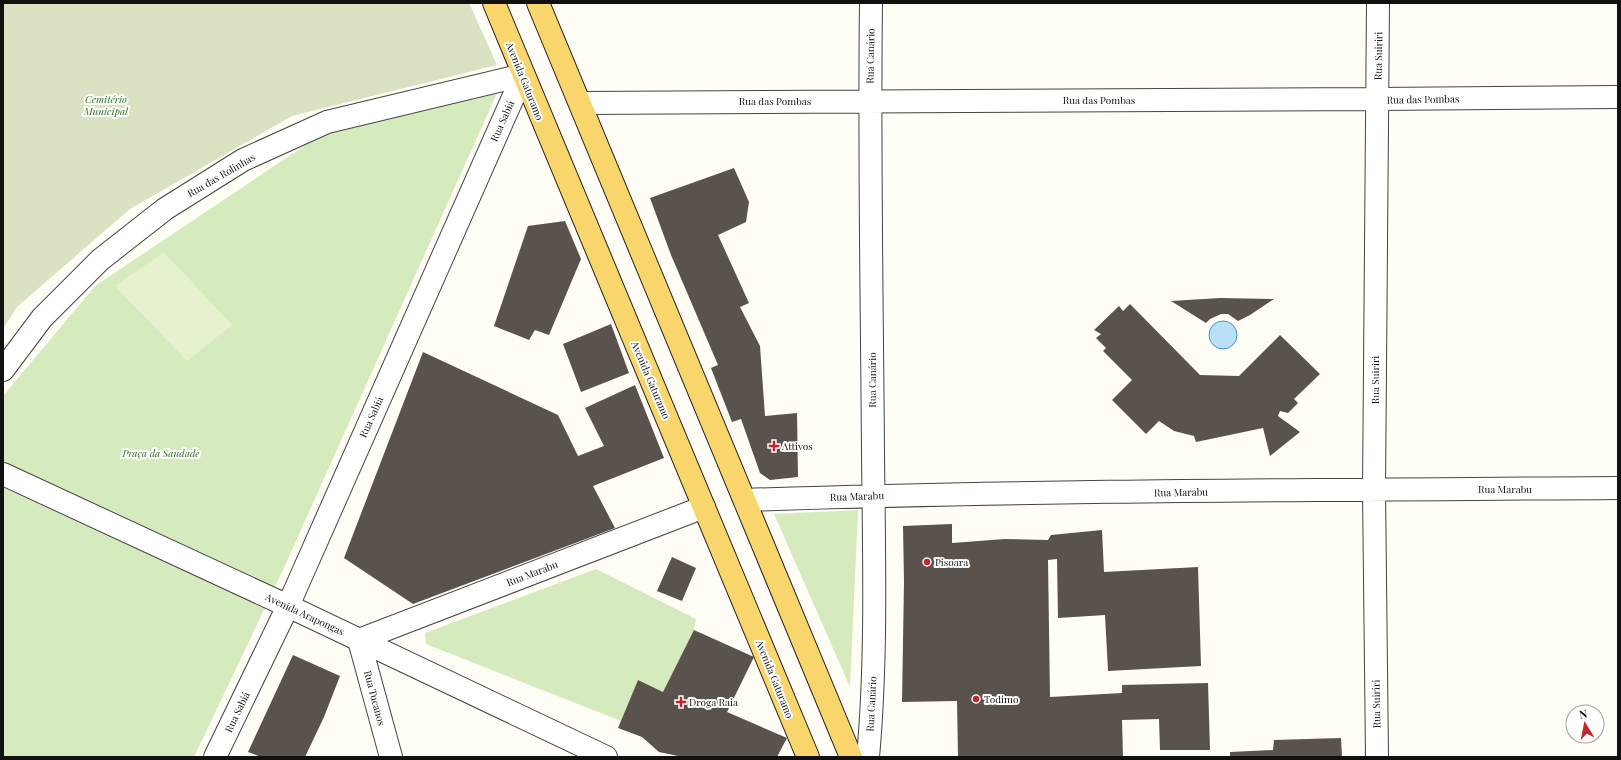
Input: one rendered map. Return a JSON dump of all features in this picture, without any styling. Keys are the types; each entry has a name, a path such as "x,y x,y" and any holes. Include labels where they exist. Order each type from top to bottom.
{"main road":[{"name":"Avenida Gaturamo","path":"494,3 808,757"},
{"path":"538,3 851,757"}],"street":[{"name":"Rua Canário","path":"868,757 873,704 870,101 871,3"},
{"name":"Rua Suiriri","path":"1377,757 1374,489 1378,3"},
{"name":"Rua das Rolinhas","path":"3,370 42,318 100,260 165,209 243,160 327,122 523,75"},
{"name":"Rua Sabiá","path":"215,757 288,606 523,75"},
{"name":"Rua das Pombas","path":"580,103 1377,99 1618,96"},
{"name":"Avenida Arapongas","path":"3,474 288,606 606,757"},
{"name":"Rua Marabu","path":"745,500 873,496 1374,489 1618,488"},
{"name":"Rua Marabu","path":"359,640 704,507"},
{"name":"Rua Tucanos","path":"359,640 391,757"}],"green space":[{"name":"Cemitério Municipal","path":"3,3 469,3 497,65 292,116 130,209 17,307 3,329"},
{"name":"Praça da Saudade","path":"498,91 283,570 194,757 3,757 3,396 95,286 319,136"},
{"path":"164,252 232,325 187,361 115,286"},
{"path":"858,510 850,687 774,514"},
{"path":"596,569 696,619 694,630 663,692 638,680 621,721 426,644 425,633"}],"water":[{"path":"1223,321 1233,325 1237,335 1233,345 1223,349 1213,345 1209,335 1213,325"}],"building":[{"path":"734,168 749,202 746,222 718,235 749,303 740,307 760,346 765,416 797,413 798,477 770,480 760,473 741,419 732,422 711,368 718,365 671,255 650,198"},
{"path":"565,221 581,259 549,335 535,330 529,340 494,326 528,226"},
{"path":"1220,298 1274,299 1238,321 1228,314 1221,314 1210,319 1206,323 1171,301"},
{"path":"1130,304 1200,375 1239,376 1280,335 1320,374 1294,399 1298,403 1288,413 1280,411 1278,416 1300,432 1270,456 1263,428 1196,442 1194,436 1174,431 1159,421 1146,434 1112,400 1132,380 1103,351 1106,348 1096,338 1101,334 1094,330 1119,306 1123,311"},
{"path":"611,324 629,373 581,392 563,344"},
{"path":"423,352 558,415 578,456 604,446 585,408 635,385 664,458 593,486 615,528 413,604 344,558"},
{"path":"952,524 952,543 1005,539 1048,540 1051,535 1102,530 1104,572 1198,567 1201,666 1108,671 1105,615 1058,618 1057,559 1048,560 1050,697 1122,693 1122,685 1208,683 1210,750 1160,750 1159,719 1122,720 1123,757 958,757 957,701 902,702 904,582 903,526"},
{"path":"672,557 696,568 682,601 657,591"},
{"name":"Droga Raia","path":"694,630 754,657 727,712 787,738 777,757 683,757 659,752 642,737 618,728 638,680 663,692"},
{"path":"293,655 340,676 324,717 305,757 261,757 248,752"},
{"path":"1341,738 1342,757 1230,757 1230,752 1273,750 1274,740"}],"place":[{"name":"Attivos","path":"774,446"},
{"name":"Pisoara","path":"927,562"},
{"name":"Todimo","path":"976,699"},
{"name":"Droga Raia","path":"681,702"}]}
